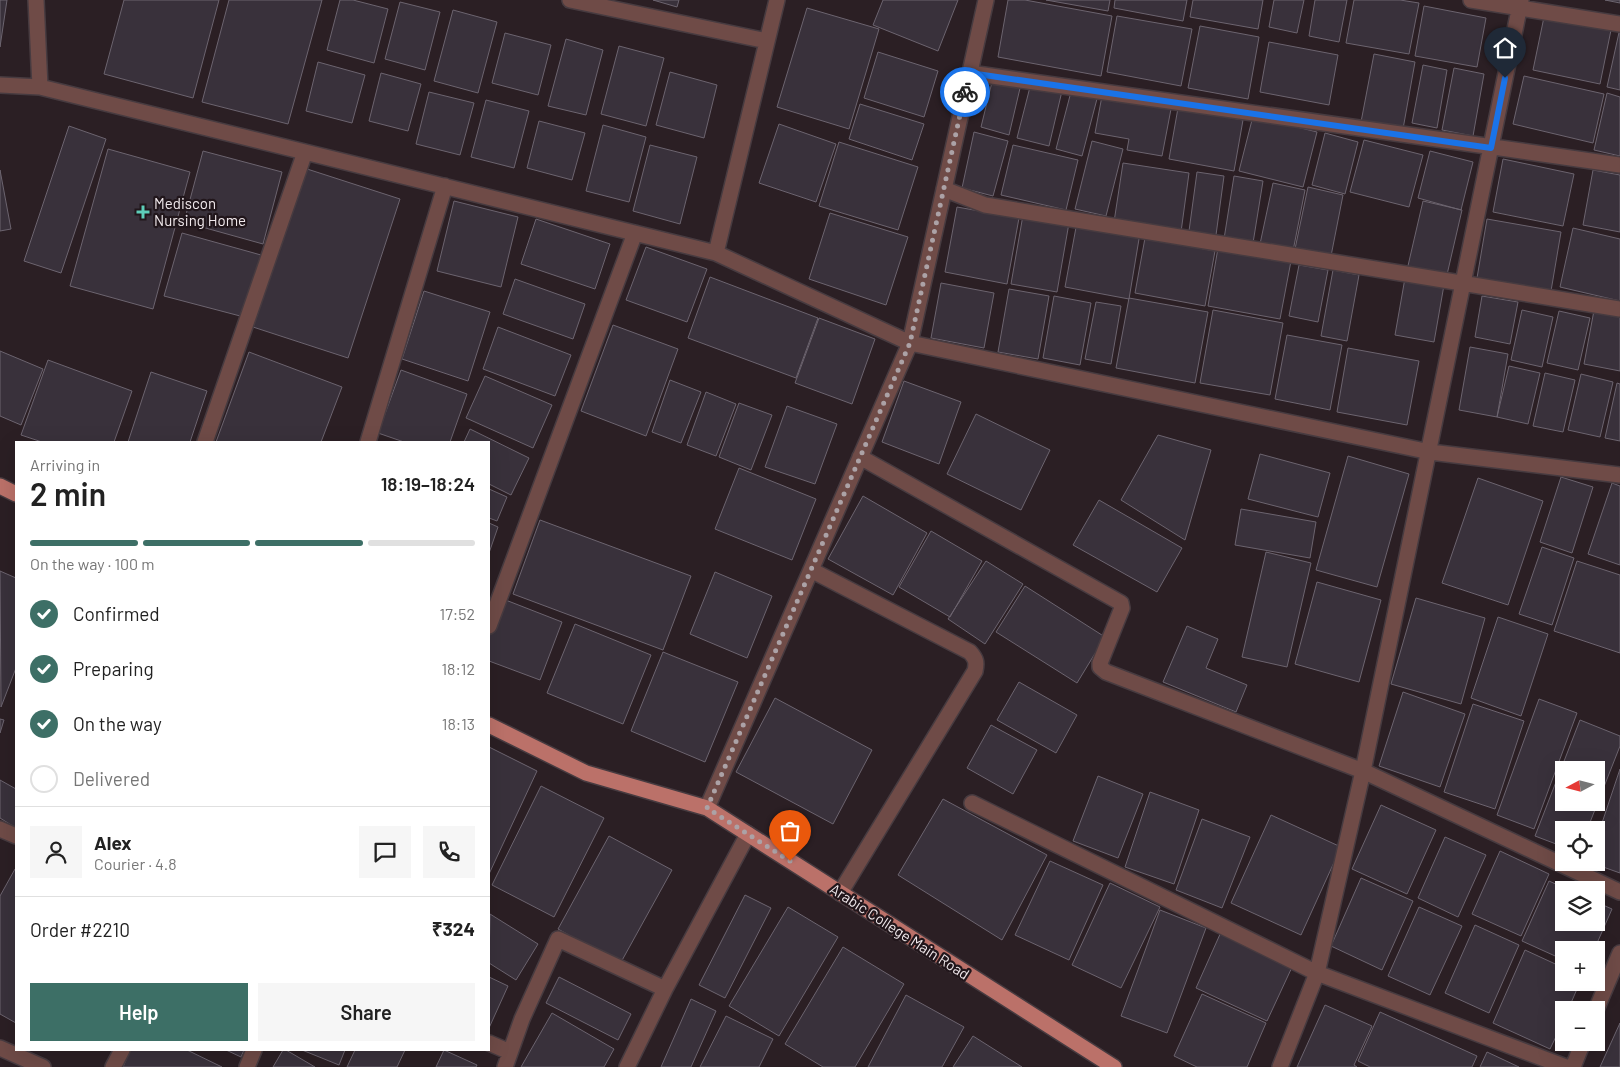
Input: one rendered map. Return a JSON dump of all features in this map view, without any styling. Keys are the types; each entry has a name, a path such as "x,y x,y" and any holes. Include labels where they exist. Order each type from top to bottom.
{"main road":[{"path":"0,486 15,494"},
{"name":"Arabic College Main Road","path":"490,725 586,773 707,808 1114,1067"}],"street":[{"path":"36,0 40,87"},
{"path":"570,0 767,41"},
{"path":"716,253 777,0"},
{"path":"707,808 910,343 986,0"},
{"path":"1471,0 1520,4 1620,24"},
{"path":"1280,1067 1316,973 1363,771 1430,452 1520,4"},
{"path":"970,73 1620,165"},
{"path":"0,85 40,87 716,253 910,343 1430,452 1620,475"},
{"path":"205,441 305,152"},
{"path":"368,441 445,186"},
{"path":"944,189 984,205 1620,309"},
{"path":"490,623 636,233"},
{"path":"860,457 1121,603 1122,608 1100,663 1100,667 1106,672 1363,771 1620,892"},
{"path":"811,570 970,652 976,658 975,671 840,893"},
{"path":"972,803 1316,973 1566,1067"},
{"path":"0,829 15,836"},
{"path":"627,1067 665,989 748,834"},
{"path":"505,1067 522,1019 558,939 665,989"},
{"path":"1600,1001 1620,953"},
{"path":"490,1043 510,1052"},
{"path":"0,1048 43,1067"},
{"path":"113,1067 121,1051"},
{"path":"246,1067 254,1051"},
{"path":"1572,1067 1579,1051"}],"building":[{"path":"0,0 7,0 0,47"},
{"path":"124,0 219,0 193,98 104,74"},
{"path":"229,0 322,0 288,124 202,102"},
{"path":"340,0 353,0 388,9 374,63 327,50"},
{"path":"653,0 679,0 677,7"},
{"path":"883,0 958,0 938,51 873,25"},
{"path":"1008,0 1025,0 1112,16 1101,76 998,57"},
{"path":"1046,0 1110,0 1108,11"},
{"path":"1115,0 1187,0 1183,21 1114,8"},
{"path":"1193,0 1263,0 1258,29 1190,17"},
{"path":"1274,0 1304,0 1297,33 1269,27"},
{"path":"1315,0 1347,0 1339,42 1309,36"},
{"path":"1354,0 1400,0 1419,3 1409,54 1346,43"},
{"path":"1605,0 1620,0 1620,3"},
{"path":"400,2 440,12 425,70 385,59"},
{"path":"1424,6 1486,18 1477,67 1415,56"},
{"path":"807,8 879,29 849,129 777,107"},
{"path":"453,10 497,22 478,93 434,81"},
{"path":"1117,16 1192,29 1181,86 1107,72"},
{"path":"1544,17 1611,30 1600,84 1533,70"},
{"path":"1200,26 1259,37 1248,99 1188,88"},
{"path":"1620,28 1620,90 1607,87"},
{"path":"505,33 551,45 538,95 492,83"},
{"path":"566,39 603,50 586,115 548,106"},
{"path":"1269,42 1338,55 1329,105 1260,92"},
{"path":"619,46 664,58 646,126 601,114"},
{"path":"878,52 938,71 924,117 864,98"},
{"path":"1374,54 1415,62 1403,129 1361,122"},
{"path":"318,62 365,75 352,123 306,111"},
{"path":"1423,65 1447,70 1437,128 1412,123"},
{"path":"1454,68 1484,74 1473,136 1442,130"},
{"path":"670,72 717,85 704,138 656,125"},
{"path":"381,73 421,84 408,131 369,121"},
{"path":"1524,76 1604,94 1593,143 1513,124"},
{"path":"993,78 1021,84 1009,135 981,127"},
{"path":"1031,83 1062,91 1049,146 1017,138"},
{"path":"1072,88 1098,95 1082,156 1056,149"},
{"path":"429,92 474,103 460,155 416,144"},
{"path":"1607,93 1620,97 1620,156 1594,150"},
{"path":"1102,96 1171,109 1162,156 1127,150 1129,139 1095,133"},
{"path":"486,100 529,111 514,168 471,157"},
{"path":"860,104 924,124 912,160 849,139"},
{"path":"1178,108 1243,120 1234,171 1169,159"},
{"path":"1253,116 1317,132 1303,187 1239,171"},
{"path":"539,121 585,133 572,180 527,168"},
{"path":"779,124 836,144 816,202 759,183"},
{"path":"603,125 646,137 629,202 586,191"},
{"path":"69,126 106,139 61,273 24,261"},
{"path":"974,132 1008,141 993,196 962,188"},
{"path":"1325,133 1358,142 1345,194 1312,185"},
{"path":"1364,140 1423,155 1409,207 1350,192"},
{"path":"1092,141 1123,149 1106,216 1075,209"},
{"path":"839,142 918,167 898,230 819,206"},
{"path":"650,145 697,157 680,224 633,211"},
{"path":"1013,145 1078,160 1066,210 1001,195"},
{"path":"108,149 190,172 153,309 70,286"},
{"path":"203,151 282,172 263,244 184,222"},
{"path":"1430,151 1473,162 1461,210 1418,198"},
{"path":"1503,159 1574,174 1563,226 1493,212"},
{"path":"1123,163 1189,173 1181,232 1114,222"},
{"path":"304,168 400,199 348,358 253,327"},
{"path":"0,170 11,229 0,231"},
{"path":"1593,170 1620,175 1620,232 1583,225"},
{"path":"1197,172 1224,176 1216,235 1189,231"},
{"path":"1234,176 1263,181 1253,243 1224,239"},
{"path":"1273,183 1305,190 1293,251 1260,244"},
{"path":"1308,187 1343,195 1331,256 1295,249"},
{"path":"454,201 518,217 501,287 437,271"},
{"path":"1423,201 1462,210 1446,279 1407,270"},
{"path":"957,207 1019,218 1007,284 945,272"},
{"path":"830,213 908,237 886,305 809,279"},
{"path":"1023,215 1069,223 1057,292 1011,284"},
{"path":"536,219 610,244 595,289 521,264"},
{"path":"1487,219 1561,232 1551,291 1477,278"},
{"path":"1077,222 1140,233 1129,299 1065,287"},
{"path":"1573,228 1620,239 1620,301 1560,287"},
{"path":"182,233 261,255 244,317 164,296"},
{"path":"1145,238 1215,251 1205,306 1135,293"},
{"path":"646,247 707,269 687,322 626,300"},
{"path":"1218,248 1291,261 1280,319 1208,306"},
{"path":"1299,265 1328,270 1318,322 1289,316"},
{"path":"1333,270 1359,275 1347,341 1321,336"},
{"path":"710,277 818,318 796,378 688,338"},
{"path":"1405,278 1444,285 1434,342 1395,335"},
{"path":"515,279 585,304 573,339 503,314"},
{"path":"941,283 994,293 984,348 931,338"},
{"path":"1009,289 1049,296 1038,359 998,352"},
{"path":"424,291 490,312 468,381 402,359"},
{"path":"1054,296 1091,303 1080,365 1043,358"},
{"path":"1482,296 1518,302 1510,344 1475,337"},
{"path":"1129,298 1208,312 1195,383 1116,368"},
{"path":"1096,302 1121,306 1111,364 1085,359"},
{"path":"1595,305 1620,309 1620,371 1584,364"},
{"path":"1213,310 1283,323 1270,395 1200,383"},
{"path":"1522,310 1553,317 1542,367 1511,360"},
{"path":"1559,311 1590,318 1578,370 1547,363"},
{"path":"819,318 875,339 852,404 795,383"},
{"path":"613,325 678,349 646,436 581,411"},
{"path":"498,327 571,355 555,396 483,369"},
{"path":"1287,335 1342,345 1330,410 1275,399"},
{"path":"1470,347 1508,354 1497,417 1459,410"},
{"path":"1348,348 1419,361 1407,425 1337,412"},
{"path":"0,351 43,369 21,425 0,416"},
{"path":"249,352 342,387 321,441 216,441"},
{"path":"48,360 132,391 114,441 39,441 21,435"},
{"path":"1509,366 1540,373 1528,424 1497,417"},
{"path":"401,370 467,394 450,441 401,441 378,433"},
{"path":"151,372 207,391 190,441 128,441"},
{"path":"1545,373 1575,380 1563,432 1533,426"},
{"path":"1581,374 1613,382 1600,437 1568,430"},
{"path":"485,376 552,405 533,448 466,418"},
{"path":"670,380 701,392 681,443 652,432"},
{"path":"904,381 961,402 939,464 882,442"},
{"path":"1617,383 1620,384 1620,441 1605,438"},
{"path":"706,392 736,404 716,456 687,445"},
{"path":"739,403 772,415 751,470 719,457"},
{"path":"787,406 837,424 815,484 765,467"},
{"path":"976,414 1050,450 1021,510 947,474"},
{"path":"470,429 529,458 511,495 490,484 490,441 464,441"},
{"path":"1158,435 1211,450 1185,540 1121,500"},
{"path":"1260,454 1330,473 1318,517 1248,499"},
{"path":"1348,456 1409,474 1377,587 1316,570"},
{"path":"739,468 816,499 792,560 715,529"},
{"path":"1561,477 1593,487 1572,553 1540,542"},
{"path":"1478,478 1543,501 1508,605 1442,583"},
{"path":"1612,483 1620,486 1620,565 1588,554"},
{"path":"490,489 507,497 497,521 490,518"},
{"path":"863,496 927,533 893,595 828,559"},
{"path":"1099,500 1182,548 1157,592 1073,545"},
{"path":"1241,509 1316,522 1310,558 1235,545"},
{"path":"540,520 691,576 663,650 513,594"},
{"path":"490,523 498,527 490,550"},
{"path":"931,531 982,561 950,617 899,587"},
{"path":"1542,547 1574,558 1552,625 1519,614"},
{"path":"1266,552 1311,563 1287,667 1242,657"},
{"path":"986,561 1023,584 985,644 948,619"},
{"path":"1577,561 1620,575 1620,653 1554,631"},
{"path":"0,571 15,578 15,671 1,707"},
{"path":"715,572 772,596 747,658 690,634"},
{"path":"1317,582 1381,600 1359,682 1295,664"},
{"path":"1025,586 1105,637 1077,683 996,632"},
{"path":"1416,598 1485,618 1461,704 1391,684"},
{"path":"503,599 562,622 540,680 490,661 490,634"},
{"path":"1498,617 1548,634 1521,716 1471,698"},
{"path":"575,624 651,655 623,724 547,693"},
{"path":"1187,626 1218,639 1206,668 1247,685 1236,712 1163,682"},
{"path":"663,652 738,682 705,762 631,731"},
{"path":"1019,682 1077,715 1056,753 997,720"},
{"path":"1403,692 1465,714 1440,787 1379,766"},
{"path":"775,698 872,750 833,824 736,772"},
{"path":"1539,699 1577,713 1559,761 1555,761 1555,772 1534,829 1497,815"},
{"path":"1473,704 1524,721 1495,809 1444,792"},
{"path":"0,719 4,720 0,733"},
{"path":"1580,720 1620,736 1620,746 1605,784 1605,761 1564,761"},
{"path":"991,725 1037,750 1013,794 967,768"},
{"path":"490,748 537,771 490,872"},
{"path":"1620,769 1620,873 1605,868 1605,821 1603,821"},
{"path":"1098,776 1143,794 1118,858 1073,841"},
{"path":"0,780 15,788 15,827 0,818"},
{"path":"1555,784 1555,811 1594,811 1591,821 1555,821 1555,844 1535,836"},
{"path":"541,786 604,818 554,917 492,885"},
{"path":"1150,792 1199,810 1174,884 1125,867"},
{"path":"943,799 1047,855 1002,940 898,875"},
{"path":"1381,805 1436,830 1407,894 1352,869"},
{"path":"1271,815 1341,847 1301,935 1231,903"},
{"path":"1202,819 1250,837 1222,908 1176,890"},
{"path":"609,836 672,870 620,964 558,929"},
{"path":"1445,837 1486,855 1458,917 1418,898"},
{"path":"1500,851 1549,874 1521,936 1472,914"},
{"path":"1050,861 1103,885 1069,960 1015,935"},
{"path":"15,869 15,1022 0,1014 0,896"},
{"path":"1361,878 1413,901 1382,970 1331,946"},
{"path":"1549,881 1555,884 1555,931 1602,931 1598,941 1555,941 1555,956 1522,941"},
{"path":"1110,883 1160,907 1121,988 1072,965"},
{"path":"745,895 771,908 725,998 699,985"},
{"path":"1605,906 1612,909 1605,925"},
{"path":"788,907 838,937 779,1036 729,1006"},
{"path":"1419,907 1462,926 1430,995 1388,976"},
{"path":"1160,910 1206,928 1167,1033 1121,1016"},
{"path":"490,914 538,944 516,980 490,964"},
{"path":"1475,925 1519,945 1489,1013 1445,993"},
{"path":"1221,932 1293,965 1267,1021 1196,988"},
{"path":"843,947 904,984 855,1067 823,1067 785,1044"},
{"path":"1525,950 1555,964 1555,991 1576,991 1572,1001 1555,1001 1555,1039 1550,1049 1493,1023"},
{"path":"490,977 508,986 490,1026"},
{"path":"559,977 631,1014 618,1040 546,1003"},
{"path":"1202,994 1266,1023 1247,1067 1197,1067 1174,1056"},
{"path":"906,995 964,1027 942,1067 868,1067"},
{"path":"691,999 716,1011 691,1067 661,1067"},
{"path":"1325,1005 1372,1026 1354,1065 1357,1067 1297,1067"},
{"path":"1380,1012 1477,1056 1472,1067 1370,1067 1358,1061"},
{"path":"552,1013 614,1049 604,1067 521,1067"},
{"path":"726,1016 773,1039 759,1067 700,1067"},
{"path":"1620,1023 1620,1067 1600,1067"},
{"path":"973,1036 1022,1067 953,1067"},
{"path":"130,1051 189,1051 222,1067 123,1067"},
{"path":"228,1051 244,1051 241,1057"},
{"path":"282,1051 288,1051 315,1067 273,1067"},
{"path":"304,1051 345,1051 339,1065"},
{"path":"355,1051 405,1051 397,1067 347,1067"},
{"path":"444,1051 477,1065 476,1067 436,1067"},
{"path":"1487,1052 1519,1067 1480,1067"}],"way so far":[{"path":"790,861 707,808 910,343 965,92"}],"place":[{"name":"Mediscon Nursing Home","path":"143,212"}],"route":[{"path":"965,92 970,73 1491,148 1505,78"}]}
